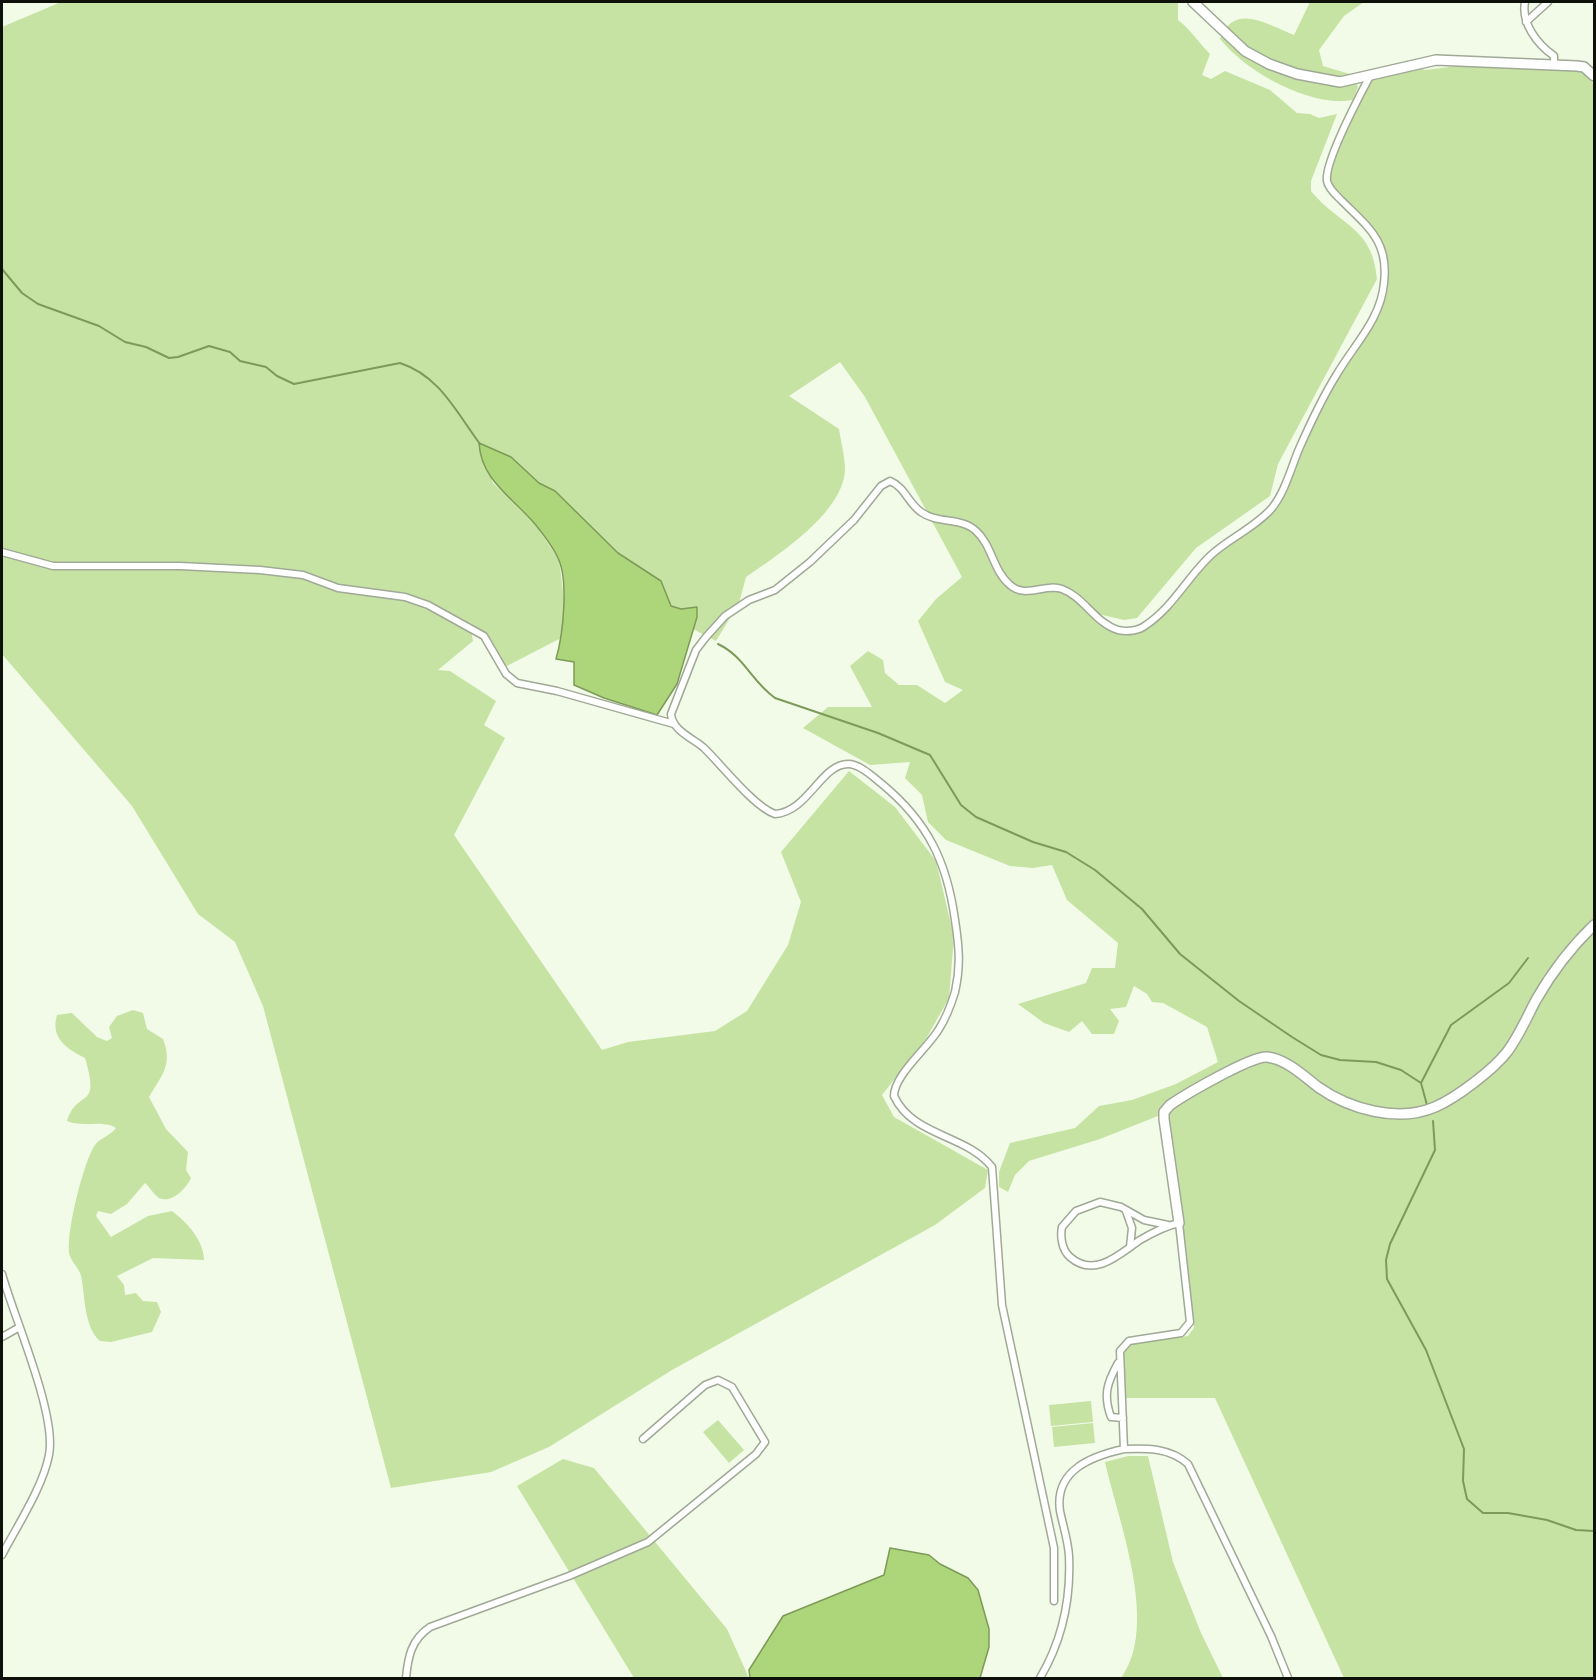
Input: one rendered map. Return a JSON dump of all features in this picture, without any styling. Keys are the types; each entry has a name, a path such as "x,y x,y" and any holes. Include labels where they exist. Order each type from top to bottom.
{"street":[{"path":"1193,2 1245,51 1269,64 1297,74 1340,82 1436,60 1584,67 1594,76"},
{"path":"1526,2 1524,14 1526,22 1540,44 1554,56 1554,66"},
{"path":"1526,22 1548,2"},
{"path":"1054,1601 1054,1548 1002,1305 992,1167 977,1154 912,1120 905,1114 894,1094 898,1082 939,1030 947,1014 959,972 960,943 949,880 939,853 916,818 884,785 856,765 837,767 805,800 793,809 775,814 759,805 703,748 674,724 671,718 674,704 696,650 706,637 732,611 749,600 775,590 810,562 854,520 881,486 890,481 899,487 921,512 936,519 965,524 976,530 992,554 1001,575 1015,588 1030,591 1047,588 1062,589 1109,626 1119,630 1144,628 1156,618 1209,557 1265,514 1279,498 1306,432 1337,374 1382,301 1385,281 1382,248 1374,233 1332,191 1327,181 1332,156 1370,76"},
{"path":"2,552 53,566 180,566 260,570 303,575 338,588 405,597 428,605 484,636 506,674 517,683 557,691 674,724"},
{"path":"1125,1449 1120,1359 1122,1347 1129,1341 1178,1334 1188,1326 1179,1223 1164,1119 1164,1112 1170,1105 1251,1062 1267,1057 1289,1066 1339,1100 1354,1106 1377,1112 1419,1112 1436,1107 1471,1084 1507,1053 1568,952 1594,925"},
{"path":"1168,1225 1144,1220 1106,1203 1089,1204 1069,1216 1060,1234 1068,1256 1080,1263 1103,1264 1113,1261 1141,1240 1168,1225 1179,1223"},
{"path":"1126,1210 1133,1238 1129,1250"},
{"path":"2,1274 48,1417 50,1453 40,1481 2,1555"},
{"path":"2,1337 18,1328"},
{"path":"1120,1359 1106,1386 1106,1401 1111,1417 1123,1418"},
{"path":"406,1678 412,1646 420,1634 429,1627 569,1576 648,1542 756,1454 765,1442 732,1387 718,1380 705,1385 642,1439"},
{"path":"1040,1678 1059,1640 1068,1590 1069,1554 1060,1511 1061,1494 1076,1466 1103,1454 1125,1449 1158,1450 1170,1453 1188,1464 1271,1636 1288,1678"}],"shaded area":[{"path":"61,2 1178,2 1178,20 1210,54 1202,75 1211,79 1225,71 1270,90 1297,113 1310,114 1319,118 1337,114 1311,181 1311,191 1362,238 1369,248 1377,279 1278,464 1270,496 1196,548 1137,618 1124,620 1094,613 1119,630 1144,628 1209,557 1265,514 1279,498 1306,432 1381,301 1382,248 1327,181 1328,168 1370,76 1413,65 1425,70 1457,66 1583,71 1594,85 1594,1678 1344,1678 1215,1398 1126,1398 1123,1357 1127,1346 1137,1342 1188,1336 1194,1328 1168,1112 1100,1139 1029,1161 1015,1175 1008,1192 999,1187 999,1172 1010,1143 1075,1128 1099,1106 1132,1100 1176,1084 1218,1062 1207,1027 1163,1003 1152,1002 1147,994 1134,986 1126,1007 1110,1009 1119,1021 1114,1034 1092,1034 1082,1021 1069,1032 1044,1023 1018,1004 1086,983 1092,968 1115,968 1118,943 1067,900 1052,865 1033,868 1010,866 946,840 928,822 922,795 905,778 910,762 870,765 803,728 828,707 872,707 850,666 868,651 883,660 885,673 899,685 917,685 945,703 963,690 945,682 918,621 936,599 962,577 865,397 840,362 789,396 839,429 845,465 841,486 833,502 807,531 746,577 739,603 716,641 693,629 697,617 671,606 660,581 618,553 555,491 539,483 511,457 479,443 493,483 535,524 559,560 564,599 563,637 503,668 489,642 471,629 473,641 438,670 450,671 496,701 484,725 505,738 454,835 602,1050 628,1042 715,1031 747,1011 788,945 801,902 781,852 849,771 895,807 936,861 954,937 949,998 926,1039 882,1095 894,1117 988,1170 985,1188 935,1225 672,1370 549,1447 491,1472 391,1488 263,1006 235,942 198,914 132,806 2,654 2,27"},
{"path":"1310,2 1364,2 1344,16 1319,50 1323,66 1353,75 1358,87 1353,100 1336,101 1318,98 1280,85 1246,64 1220,39 1226,28 1234,21 1242,19 1262,22 1294,35"},
{"path":"479,443 511,457 539,483 555,491 618,553 661,581 671,606 681,609 697,607 697,617 677,684 657,715 604,698 574,685 574,662 556,659 563,623 564,594 558,558 535,524 492,478 485,467"},
{"path":"133,1010 143,1013 147,1029 163,1039 167,1056 165,1069 149,1097 166,1129 188,1152 186,1170 191,1178 182,1191 168,1199 159,1198 145,1183 127,1204 111,1214 98,1211 96,1216 111,1237 148,1216 172,1211 194,1232 201,1246 204,1260 153,1258 117,1276 124,1285 125,1295 136,1293 143,1301 157,1302 161,1312 152,1332 111,1342 100,1341 91,1329 86,1313 81,1277 70,1256 69,1247 72,1217 91,1153 97,1143 116,1128 105,1124 79,1124 67,1121 77,1104 89,1093 89,1075 85,1058 66,1047 58,1036 55,1023 57,1015 72,1013 97,1037 107,1041 112,1038 109,1027 117,1016"},
{"path":"1091,1401 1093,1422 1051,1426 1049,1405"},
{"path":"718,1420 744,1450 729,1463 703,1432"},
{"path":"1093,1423 1095,1443 1054,1447 1052,1427"},
{"path":"1128,1456 1148,1456 1173,1562 1201,1633 1223,1678 1121,1678 1132,1656 1137,1630 1137,1602 1133,1572 1105,1462"},
{"path":"563,1459 594,1468 727,1629 749,1678 634,1678 517,1486"},
{"path":"890,1548 929,1555 940,1564 968,1578 978,1590 989,1629 989,1647 980,1678 750,1678 749,1670 783,1616 884,1575"}],"waterway":[{"path":"2,269 22,293 38,304 99,326 125,342 146,347 169,358 209,346 230,352 240,361 266,367 277,376 294,384 400,363 414,369 437,386 480,444"},
{"path":"718,644 742,662 775,698 878,733 930,755 961,805 976,817 1033,842 1066,852 1095,870 1142,909 1180,954 1239,1001 1321,1055 1340,1060 1376,1062 1401,1070 1421,1083 1427,1105"},
{"path":"1421,1083 1451,1025 1509,983 1528,958"},
{"path":"1433,1121 1435,1150 1390,1244 1386,1260 1387,1279 1426,1350 1464,1449 1463,1481 1467,1499 1483,1513 1508,1513 1547,1520 1576,1530 1594,1531"}]}
